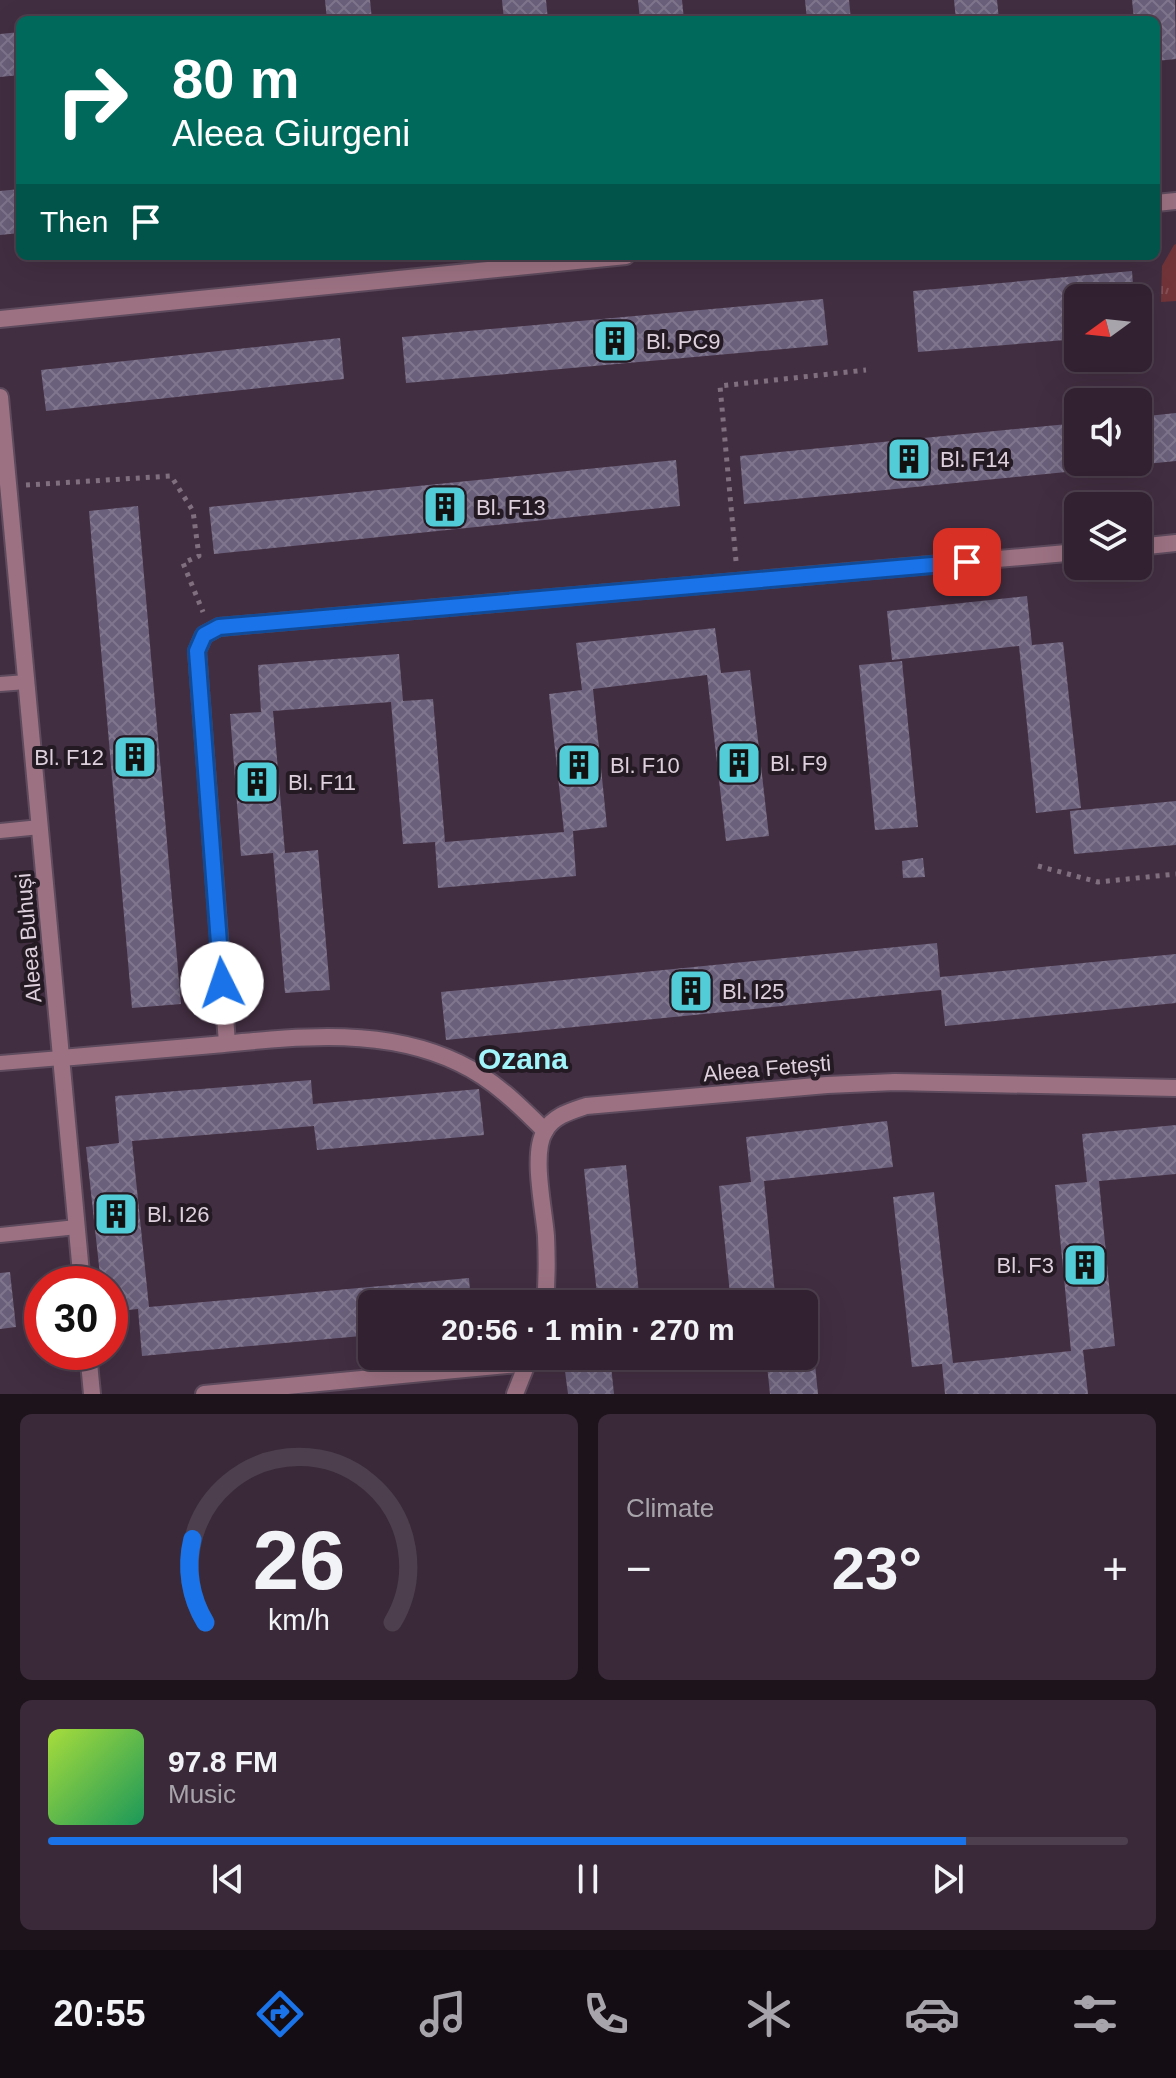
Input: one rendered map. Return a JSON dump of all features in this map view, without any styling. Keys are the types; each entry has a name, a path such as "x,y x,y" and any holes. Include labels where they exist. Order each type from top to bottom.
{"street":[{"path":"0,319 586,260"},
{"name":"Aleea Buhuși","path":"0,397 6,497 80,1266"},
{"path":"1152,546 1176,543"},
{"path":"227,1043 197,651 204,635 219,627 1064,553"},
{"path":"61,1058 300,1037 356,1038 396,1043 427,1050 460,1063 491,1081 545,1131 538,1158 547,1252 546,1290"},
{"name":"Aleea Fetești","path":"545,1131 556,1119 586,1106 827,1085 895,1082 1176,1088"},
{"path":"90,1370 92,1394"},
{"path":"204,1394 433,1370"},
{"path":"515,1394 525,1370"}],"lane":[{"path":"0,684 26,682"},
{"path":"0,831 40,827"},
{"path":"0,1063 61,1058"},
{"path":"0,1235 77,1227"}],"path":[{"path":"738,582 720,386 866,370"},
{"path":"6,497 171,476 193,511 199,556 183,563 211,631"},
{"path":"1038,866 1098,882 1176,874"}],"green space":[{"path":"1176,244 1176,301 1161,302 1162,266"}],"building":[{"path":"325,0 370,0 372,16 327,16"},
{"path":"502,0 546,0 548,16 504,16"},
{"path":"638,0 682,0 684,16 640,16"},
{"path":"805,0 849,0 851,16 807,16"},
{"path":"954,0 997,0 999,16 956,16"},
{"path":"1132,0 1175,0 1176,59 1160,61 1160,16 1134,16"},
{"path":"16,32 16,75 0,77 0,34"},
{"path":"16,189 16,233 0,235 0,191"},
{"path":"1132,271 1133,284 1064,284 1064,340 918,352 913,291"},
{"name":"Bl. PC9","path":"823,299 828,345 406,383 402,337"},
{"path":"340,338 344,379 46,411 41,370"},
{"name":"Bl. F14","path":"1176,413 1176,461 1152,463 1152,416"},
{"name":"Bl. F14","path":"1064,424 1064,472 744,504 740,456"},
{"name":"Bl. F13","path":"676,460 680,506 214,554 209,507"},
{"name":"Bl. F12","path":"138,506 181,1004 132,1008 89,511"},
{"path":"1027,596 1032,645 1063,642 1081,808 1036,813 1019,646 892,660 887,611"},
{"path":"715,628 721,673 750,670 769,836 726,841 707,675 593,689 607,827 573,831 576,876 438,888 435,842 403,844 391,702 273,711 285,853 318,850 330,990 285,993 273,853 241,856 230,714 261,712 258,665 399,654 403,701 433,699 445,842 564,832 549,694 582,690 576,643"},
{"path":"902,661 918,827 875,830 859,665"},
{"path":"1176,801 1176,845 1074,854 1070,811"},
{"path":"923,858 925,877 903,878 902,861"},
{"name":"Bl. I25","path":"937,943 940,977 1176,954 1176,1003 945,1026 941,990 446,1040 441,992"},
{"name":"Bl. I26","path":"311,1080 313,1104 479,1089 484,1135 317,1150 314,1126 132,1141 149,1307 469,1278 470,1290 358,1290 358,1336 142,1356 138,1309 128,1310 128,1266 99,1266 86,1147 119,1143 115,1096"},
{"path":"887,1121 893,1167 764,1181 775,1290 730,1290 719,1186 751,1182 746,1137"},
{"path":"1176,1125 1176,1174 1099,1181 1115,1346 1083,1350 1088,1394 945,1394 942,1364 912,1367 893,1197 934,1192 953,1363 1071,1351 1055,1185 1087,1182 1082,1134"},
{"path":"626,1165 639,1290 597,1290 584,1169"},
{"path":"10,1272 16,1327 0,1329 0,1273"},
{"path":"565,1370 611,1370 614,1394 568,1394"},
{"path":"767,1370 816,1370 818,1394 770,1394"}],"place":[{"name":"Bl. PC9","path":"615,341"},
{"name":"Bl. F14","path":"909,459"},
{"name":"Bl. F13","path":"445,507"},
{"name":"Bl. F12","path":"135,757"},
{"name":"Bl. F9","path":"739,763"},
{"name":"Bl. F10","path":"579,765"},
{"name":"Bl. F11","path":"257,782"},
{"name":"Bl. I25","path":"691,991"},
{"name":"Bl. I26","path":"116,1214"},
{"name":"Bl. F3","path":"1085,1265"}],"district":[{"name":"Ozana","path":"523,1059"}],"route":[{"path":"222,983 197,651 204,635 219,627 967,562"}]}
